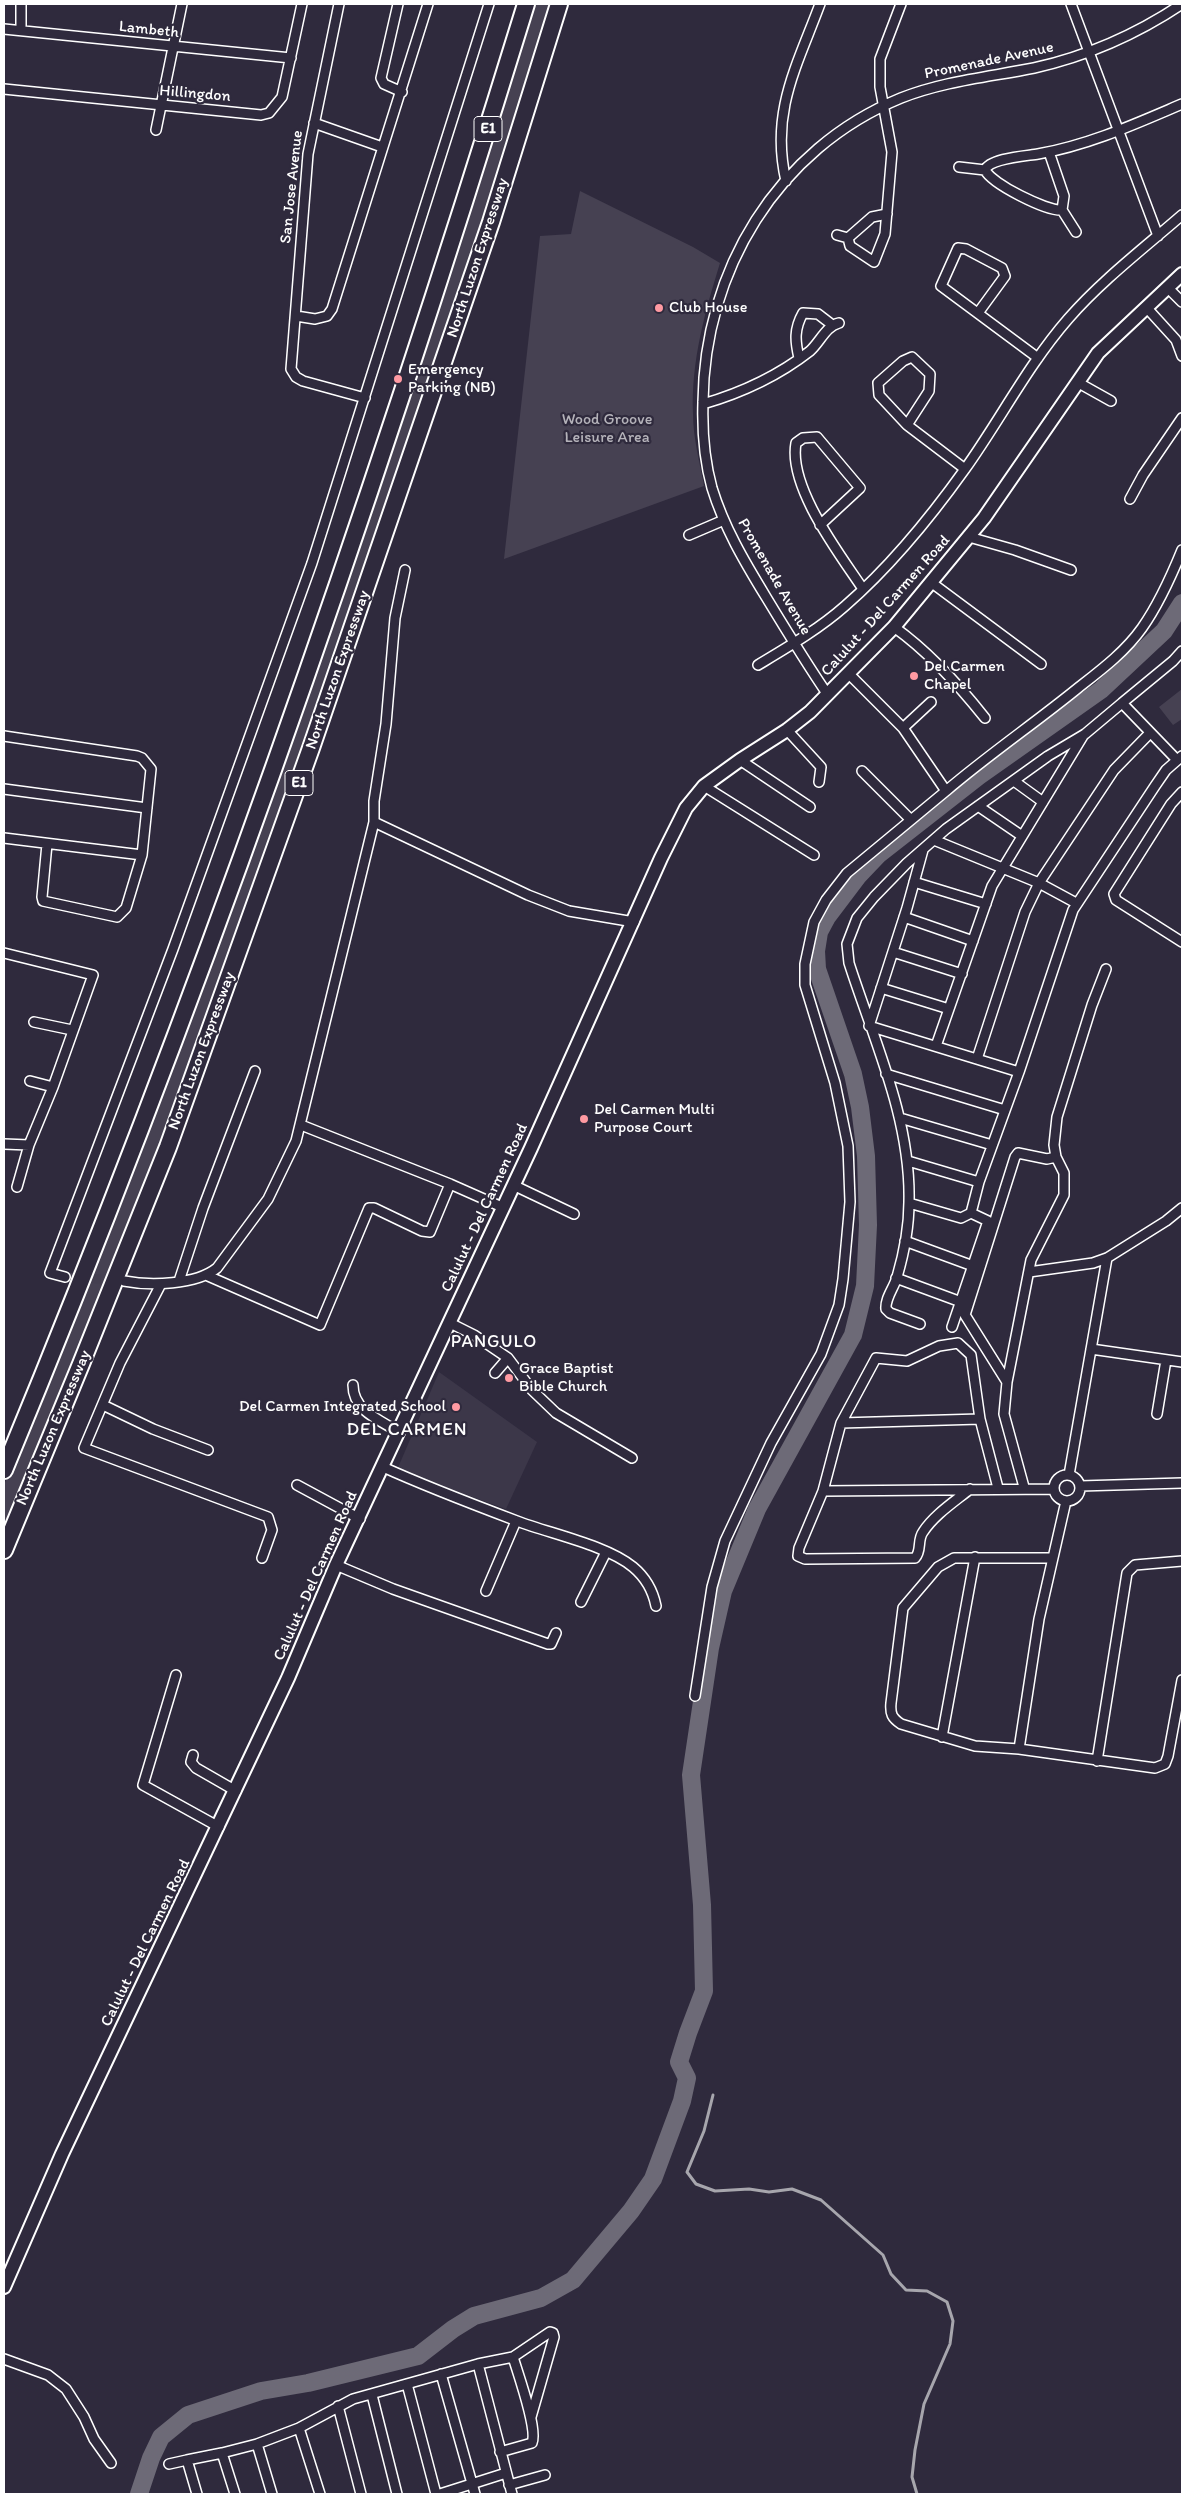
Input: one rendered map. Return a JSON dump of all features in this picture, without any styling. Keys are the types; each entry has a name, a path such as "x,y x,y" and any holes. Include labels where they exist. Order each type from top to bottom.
{"highway":[{"name":"North Luzon Expressway","path":"4,1470 140,1133 280,745 458,226 526,4"},
{"name":"North Luzon Expressway","path":"4,1550 82,1364 168,1147 308,757 491,222 559,4"}],"main road":[{"name":"Calulut - Del Carmen Road","path":"4,2287 62,2154 236,1791 336,1565 360,1519 680,820 704,786 787,730 850,674 932,583 969,537 1098,353 1182,274"}],"street":[{"path":"21,4 21,30"},
{"path":"156,130 182,4"},
{"name":"Hillingdon","path":"4,89 161,106 270,115 282,97 302,4"},
{"name":"San Jose Avenue","path":"339,4 308,154 291,369 296,377 304,381 365,398"},
{"path":"398,4 380,78 384,84 402,92"},
{"path":"296,316 315,319 327,316 332,309 382,147 402,92 428,4"},
{"path":"65,1277 50,1273 241,764 312,563 490,4"},
{"path":"786,181 780,156 780,121 785,100 820,4"},
{"path":"1071,4 1158,236"},
{"name":"Promenade Avenue","path":"828,695 745,562 724,520 712,486 703,448 704,362 708,335 729,270 754,221 767,202 786,181 830,140 883,106 944,84 1036,67 1089,52 1134,34 1182,4"},
{"path":"848,238 850,246 874,262 885,234 892,152 878,73 880,59 903,5"},
{"name":"Lambeth","path":"4,29 172,48 291,58"},
{"path":"985,170 992,162 1049,152 1120,131 1182,104"},
{"path":"314,123 382,147"},
{"path":"1049,152 1064,196 1062,210 1076,232"},
{"path":"959,167 985,170 992,179 1044,206 1054,210 1062,210"},
{"path":"848,238 872,217 887,214"},
{"path":"758,665 795,644 844,607 917,532 965,468 1038,358 1068,319 1093,294 1182,215"},
{"path":"837,235 848,238"},
{"path":"978,313 1005,276 1005,273 1002,268 966,249 958,248 940,286 1038,358"},
{"path":"1167,287 1182,302"},
{"path":"1146,307 1176,340 1182,356"},
{"path":"703,404 730,396 761,382 799,358 818,342 835,323 818,314 801,310 795,337 799,358"},
{"path":"907,425 931,385 930,374 912,357 902,361 878,383 877,390 879,396 907,425 965,468"},
{"path":"1077,382 1111,401"},
{"path":"1130,499 1182,418"},
{"path":"1176,427 1182,435"},
{"path":"820,525 860,488 817,437 810,436 796,443 797,469 820,525 863,589"},
{"path":"689,535 724,520"},
{"path":"969,537 1015,550 1071,570"},
{"path":"695,1696 712,1587 725,1541 771,1444 820,1354 839,1305 843,1279 850,1202 848,1146 835,1083 805,984 805,964 814,922 826,900 847,873 978,764 1044,715 1123,649 1141,629 1165,590 1182,550"},
{"path":"208,1276 227,1257 268,1199 284,1169 301,1125 374,822 374,801 386,724 395,618 405,570"},
{"path":"932,583 1041,664"},
{"path":"894,626 931,657 964,691 985,718"},
{"path":"920,1324 890,1313 886,1309 905,1241 910,1203 908,1161 900,1118 849,963 847,944 851,930 874,897 922,850 978,806 1048,756 1085,734 1173,661 1182,651"},
{"path":"850,674 903,728 946,791"},
{"path":"903,728 931,702"},
{"path":"910,1203 962,1218 970,1213 979,1182 1019,1072 1056,956 1076,903 1155,786 1180,758 1150,733 1122,703"},
{"path":"787,730 821,767 819,782"},
{"path":"977,1059 1025,912 1039,883 1114,770 1150,733"},
{"path":"936,1046 986,904 1002,867 1085,734"},
{"path":"4,736 142,758 151,769 142,855 126,908 117,917 43,901 47,844"},
{"path":"740,760 810,807"},
{"path":"862,771 911,820"},
{"path":"1014,781 1043,802"},
{"path":"704,786 814,855"},
{"path":"4,789 147,808"},
{"path":"1182,792 1171,804 1114,894 1116,900 1182,942"},
{"path":"978,806 1022,836"},
{"path":"374,822 528,895 569,911 634,922"},
{"path":"4,838 142,855"},
{"path":"934,840 1039,883 1076,903"},
{"path":"869,1026 904,917 922,850"},
{"path":"914,882 986,904"},
{"path":"904,917 973,941"},
{"path":"893,952 962,974"},
{"path":"4,953 93,975 53,1087 29,1145 17,1187"},
{"path":"1024,1487 1004,1414 1007,1382 1031,1260 1064,1195 1064,1173 1056,1157 1054,1145 1057,1117 1092,1005 1106,969"},
{"path":"881,988 949,1009"},
{"path":"34,1022 72,1030"},
{"path":"869,1026 1019,1072"},
{"path":"179,1281 203,1208 255,1071"},
{"path":"886,1074 1005,1110"},
{"path":"30,1081 53,1087"},
{"path":"900,1118 992,1145"},
{"path":"301,1125 450,1184 502,1208"},
{"path":"4,1144 29,1145"},
{"path":"1007,1382 965,1315 1015,1157 1018,1153 1047,1160 1056,1157"},
{"path":"908,1161 979,1182"},
{"path":"124,1281 140,1284 161,1284 208,1276 320,1325 369,1208 374,1208 422,1231 430,1232 450,1184"},
{"path":"513,1185 574,1214"},
{"path":"1029,1272 1093,1263 1107,1258 1166,1221 1182,1208"},
{"path":"952,1327 988,1221 970,1213"},
{"path":"905,1241 973,1266"},
{"path":"1069,1475 1107,1258"},
{"path":"896,1278 961,1302"},
{"path":"161,1284 120,1363 84,1448 268,1517 272,1530 262,1558"},
{"path":"450,1323 474,1335 508,1358 532,1390 556,1413 632,1458"},
{"path":"970,1488 928,1525 921,1534 919,1551 915,1558 801,1558 798,1556 799,1548 823,1491 841,1423 875,1358 907,1361 939,1346 958,1343 971,1355 980,1419 998,1488"},
{"path":"1091,1349 1182,1362"},
{"path":"495,1373 508,1358"},
{"path":"1157,1414 1166,1360"},
{"path":"353,1385 353,1392 360,1408 399,1432"},
{"path":"103,1405 153,1429 208,1450"},
{"path":"841,1423 980,1419"},
{"path":"384,1467 516,1521 606,1552 634,1568 653,1592 656,1606"},
{"path":"1066,1501 1078,1495 1080,1486 1076,1479 1069,1475"},
{"path":"1066,1501 1058,1497 1054,1489 1057,1480 1069,1475"},
{"path":"1080,1486 1182,1483"},
{"path":"297,1485 360,1519"},
{"path":"823,1491 1024,1487 1054,1489"},
{"path":"1019,1749 1040,1619 1066,1501"},
{"path":"486,1591 516,1521"},
{"path":"581,1602 606,1552"},
{"path":"942,1737 975,1557"},
{"path":"1053,1558 954,1558 938,1567 903,1608 890,1712 893,1719 901,1724 975,1746 1019,1749 1156,1768 1165,1764 1168,1756 1182,1680"},
{"path":"1097,1761 1127,1573 1135,1565 1182,1561"},
{"path":"336,1565 393,1589 550,1645 556,1633"},
{"path":"176,1675 144,1785 219,1827"},
{"path":"193,1755 191,1762 196,1768 236,1791"},
{"path":"169,2464 257,2444 299,2428 338,2406 441,2374 513,2357 550,2332 554,2333 554,2337 531,2418"},
{"path":"500,2452 532,2443 534,2439 531,2418 513,2357"},
{"path":"4,2359 48,2375 66,2389 84,2417 94,2439 112,2463"},
{"path":"478,2364 510,2490 545,2475"},
{"path":"441,2374 474,2490"},
{"path":"407,2384 436,2494"},
{"path":"372,2395 397,2494"},
{"path":"338,2406 361,2494"},
{"path":"299,2428 320,2494"},
{"path":"257,2444 272,2494"},
{"path":"222,2453 235,2494"},
{"path":"187,2460 197,2494"},
{"path":"440,2494 474,2490 506,2473"}],"shaded area":[{"name":"Del Carmen Integrated School","path":"439,1372 537,1442 506,1509 397,1470"}],"green space":[{"path":"533,4 553,4 451,328 267,861 142,1195 4,1537 4,1485 123,1187"},
{"name":"Wood Groove Leisure Area","path":"580,191 693,247 720,263 704,318 694,375 693,423 704,486 504,559 540,236 571,234"},
{"path":"1182,689 1182,719 1173,725 1159,707"}],"waterway":[{"path":"139,2494 151,2458 161,2437 188,2415 261,2391 308,2383 418,2356 453,2329 474,2316 541,2298 573,2280 631,2211 653,2179 682,2101 687,2078 679,2062 704,1991 702,1905 691,1775 710,1648 723,1591 757,1509 853,1335 865,1286 868,1225 866,1156 860,1107 853,1074 817,969 816,951 819,932 827,917 858,876 878,855 979,776 1101,690 1164,631 1182,603"},
{"path":"713,2095 704,2131 687,2172 696,2184 715,2191 749,2189 769,2192 792,2189 821,2200 883,2255 891,2274 906,2290 927,2291 947,2302 953,2321 950,2344 924,2404 912,2477 917,2494"}],"tunnel":[{"path":"65,1277 116,1280"}],"place":[{"name":"Club House","path":"659,308"},
{"name":"Emergency Parking (NB)","path":"398,379"},
{"name":"Del Carmen Chapel","path":"914,676"},
{"name":"Del Carmen Multi Purpose Court","path":"584,1119"},
{"name":"Grace Baptist Bible Church","path":"509,1378"},
{"name":"Del Carmen Integrated School","path":"456,1407"}],"district":[{"name":"PANGULO","path":"494,1342"},
{"name":"DEL CARMEN","path":"407,1430"}]}
